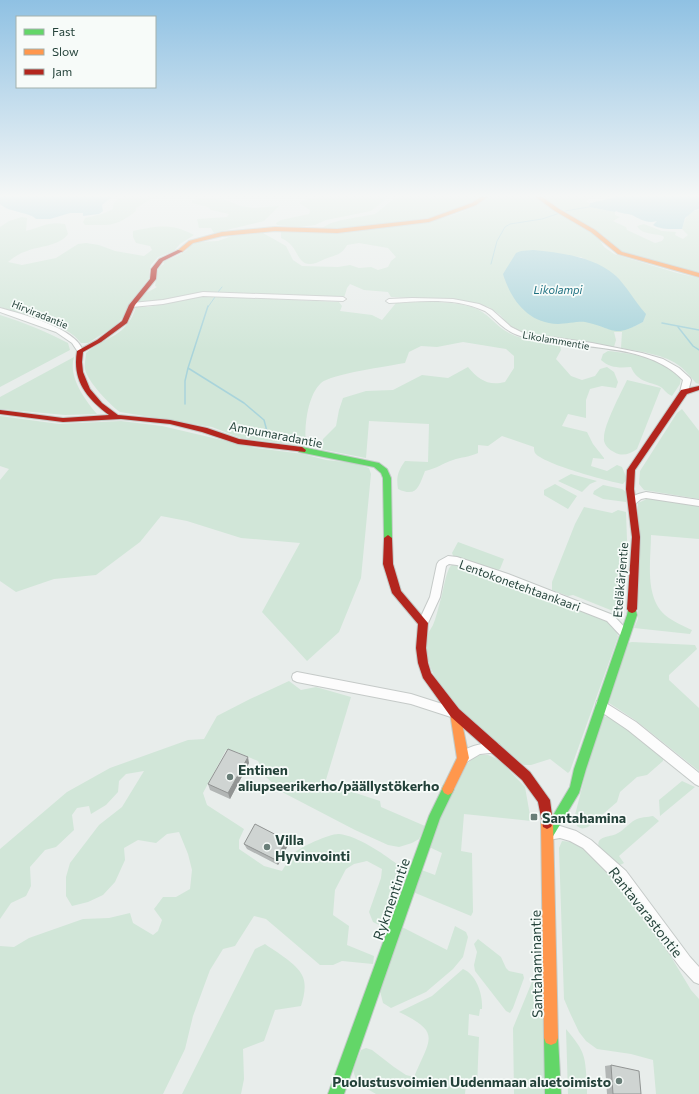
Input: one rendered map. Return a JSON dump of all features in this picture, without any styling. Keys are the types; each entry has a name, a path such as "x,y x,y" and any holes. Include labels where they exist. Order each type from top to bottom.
{"street":[{"path":"116,416 105,409 83,384 78,372 78,359 80,351 120,327 125,322 132,305 153,279 154,269 161,260 178,253 184,248"},
{"path":"612,248 620,254 699,276"},
{"path":"132,305 163,302 203,294 343,299"},
{"name":"Likolammentie","path":"389,301 424,300 466,303 489,310 506,326 520,334 531,337 631,352 651,357 666,362 684,375 687,380 684,392"},
{"name":"Hirviradantie","path":"0,310 63,334 74,340 80,351"},
{"path":"684,392 699,388"},
{"name":"Eteläkärjentie","path":"548,834 575,789 580,769 632,615 636,537 630,489 631,470 684,392"},
{"name":"Ampumaradantie","path":"0,412 63,420 116,416 170,422 204,430 238,441 305,450 376,465 384,471 387,478 388,564 397,593 423,623"},
{"path":"632,502 638,496 646,495 699,503"},
{"name":"Lentokonetehtaankaari","path":"548,834 544,800 526,776 455,713 427,675 423,663 421,648 423,623 435,596 442,564 448,560 457,561 505,576 610,618 625,633"},
{"path":"297,677 411,699 455,713 463,758 479,749 495,748"},
{"path":"601,705 655,744 699,780"},
{"name":"Rykmentintie","path":"336,1094 435,816 463,758"},
{"name":"Rantavarastontie","path":"548,834 560,832 572,835 587,844 621,876 699,977"},
{"name":"Santahaminantie","path":"548,834 550,1006 553,1094"}],"green space":[{"path":"0,248 36,248 17,255 8,262 22,265 56,258 72,248 107,248 115,251 144,256 152,250 151,248 177,248 174,251 158,257 151,265 149,278 131,301 123,317 115,326 88,343 81,343 66,330 44,320 0,307"},
{"path":"188,248 287,248 293,260 302,266 338,267 350,265 359,268 371,267 378,270 388,267 391,261 396,257 388,248 606,248 614,254 699,278 699,384 696,383 681,367 668,359 652,354 621,348 622,332 614,332 616,340 614,347 533,335 519,331 508,324 500,315 489,307 465,301 391,297 388,292 364,290 350,284 344,298 207,292 138,303 146,293 157,287 155,286 158,268 164,264 163,262 179,255","holes":["565,256 581,257 615,275 645,314 643,322 633,327"]},
{"path":"294,248 345,248 338,254 316,263 306,263 300,259"},
{"path":"616,248 699,248 699,274 623,253"},
{"path":"205,296 339,302 342,306 340,311 372,315 382,320 396,303 444,302 478,309 504,330 515,336 560,345 561,350 556,359 571,376 582,380 595,376 600,369 607,367 614,372 618,382 616,388 602,386 590,389 586,400 586,418 568,414 562,426 587,432 593,444 604,458 593,458 591,466 607,471 617,465 622,467 627,479 623,484 562,467 540,457 535,453 534,447 502,436 488,446 478,445 478,453 453,460 425,471 419,486 413,491 409,492 398,489 398,474 405,461 428,462 429,424 369,421 366,458 320,449 323,439 336,426 343,398 366,391 393,390 422,375 448,378 468,367 484,381 494,383 505,382 514,368 514,356 506,349 463,342 437,347 421,346 409,352 405,363 336,376 321,383 312,396 310,404 306,422 306,446 241,438 212,427 120,412 105,398 90,380 85,369 86,353 115,335 127,325 136,307 148,307"},
{"path":"0,315 35,328 68,343 70,350 0,387"},
{"path":"608,351 629,354 655,361 681,377 680,384 672,396 661,387 639,378 633,372 631,367 615,367 604,363 601,360 603,354"},
{"path":"74,357 73,372 78,387 97,414 65,415 0,409 0,397"},
{"path":"627,380 661,388 637,449 623,455 617,454 608,448 605,445 604,438 610,417"},
{"path":"682,409 699,431 699,499 644,490 639,484 640,471 677,413"},
{"path":"0,416 59,424 121,421 162,426 256,448 303,454 326,460 354,463 369,468 371,474 361,578 339,632 307,661 262,612 300,543 241,538 187,521 161,516 140,542 96,575 54,579 16,592 0,581 0,480 9,469 0,466"},
{"path":"571,474 597,481 590,484 582,492 558,481"},
{"path":"555,484 577,496 568,509 544,495 544,490"},
{"path":"603,485 622,489 626,492 626,502 603,499 593,494 594,491"},
{"path":"649,498 699,506 699,539 651,535 650,577 654,598 658,607 665,615 692,630 690,634 634,628 638,619 638,503"},
{"path":"584,507 612,513 618,510 626,512 627,540 622,610 618,615 613,611 573,595 568,596 552,590 552,582 575,524"},
{"path":"458,542 504,559 500,569 497,571 454,558 452,553"},
{"path":"452,565 461,566 530,590 605,620 617,631 618,637 568,773 550,759 531,765 524,765 493,740 459,708 444,691 433,673 427,654 428,635 436,616 446,576"},
{"path":"627,643 695,645 697,649 669,675 669,680 699,708 699,771 635,720 609,703"},
{"path":"289,681 301,690 316,687 351,697 325,783 380,801 381,807 425,826 419,839 399,847 388,845 355,830 282,792 266,777 258,761 237,752 226,750 203,793 207,805 244,829 239,840 239,849 264,866 282,871 297,850 335,834 346,835 362,841 397,864 400,882 381,926 373,922 369,912 381,878 382,869 367,861 354,864 346,869 335,890 333,915 349,926 347,945 374,956 373,964 342,961 333,965 320,965 266,919 254,916 235,946 223,949 210,970 193,1016 185,1049 163,1094 0,1094 0,946 14,947 29,938 83,919 109,918 130,913 133,923 153,935 158,931 162,920 154,909 163,897 176,897 190,889 192,870 188,854 179,832 167,834 156,843 138,840 124,848 125,860 115,882 103,895 88,902 72,906 66,896 66,877 70,863 99,825 122,807 144,771 126,774 119,781 118,792 106,805 91,814 89,806 77,808 72,815 74,830 56,847 45,850 30,867 31,886 26,896 11,903 0,919 0,849 67,792 110,768 188,740 204,739 217,716"},
{"path":"610,716 663,757 663,761 647,775 637,777 620,792 617,802 588,827 581,828 577,826 574,819 593,744 603,717"},
{"path":"480,755 488,755 495,758 503,764 525,787 531,821 464,814 461,851 472,853 473,912 471,916 413,892 419,869 435,875 442,853 427,846 467,764 473,758"},
{"path":"682,781 695,787 660,816 659,800"},
{"path":"653,816 659,821 619,856 624,863 618,866 599,848 598,844 601,839 615,835 637,819"},
{"path":"562,841 573,842 580,846 590,854 622,888 667,950 691,990 699,999 699,1094 656,1094 653,1060 631,1054 597,1049 586,1041 579,1032 564,999 559,848"},
{"path":"455,926 466,932 468,937 463,957 453,969 426,992 391,1008 383,1003 379,987 402,927 447,950"},
{"path":"478,939 501,957 509,971 523,974 524,978 510,1013 506,1011 475,971 474,965 477,952 474,944"},
{"path":"265,944 296,966 302,975 305,986 301,1006 275,1010 264,1041 243,1049 244,1079 241,1094 182,1094 255,949"},
{"path":"463,969 472,976 478,986 482,1004 482,1009 480,1009 479,1016 469,1014 468,1035 479,1037 477,1087 466,1084 465,1094 376,1094 357,1083 353,1070 361,1050 366,1048 372,1050 406,1075 414,1077 428,1045 429,1038 427,1032 422,1026 413,1019 399,1012 432,996"},
{"path":"539,976 541,978 546,1094 514,1094 513,1028 534,977"},
{"path":"566,1029 581,1049 586,1067 587,1086 573,1081 572,1087 587,1088 587,1094 568,1094"}],"water":[{"name":"Likolampi","path":"533,250 576,256 606,269 619,279 646,314 643,322 625,330 614,331 585,322 558,324 547,323 530,315 516,301 506,284 503,274 516,253"}],"building":[{"name":"Entinen aliupseerikerho/päällystökerho","path":"228,749 248,757 228,793 208,784"},
{"name":"Villa Hyvinvointi","path":"255,824 286,840 276,860 244,844"},
{"name":"Puolustusvoimien Uudenmaan aluetoimisto","path":"611,1065 639,1071 641,1094 613,1094"}],"waterway":[{"path":"491,264 495,248"},
{"path":"218,292 222,287"},
{"path":"208,307 215,297"},
{"path":"188,368 208,306"},
{"path":"662,323 699,330"},
{"path":"678,327 693,346 699,350"},
{"path":"185,404 185,381 188,368"},
{"path":"188,368 244,403 264,420 268,435"}],"traffic: fast":[{"path":"302,450 376,465 384,471 387,478 388,538"},
{"path":"548,834 575,789 580,769 632,615 632,609"},
{"path":"336,1094 435,816 448,789"},
{"path":"551,1038 553,1094"}],"traffic: slow":[{"path":"180,251 184,248"},
{"path":"614,248 620,253 699,275"},
{"path":"448,789 463,758 455,713"},
{"path":"547,823 551,1038"}],"traffic: jam":[{"path":"116,417 92,397 86,389 79,372 78,362 80,351 99,341 125,322 132,305 153,279 154,269 161,260 180,251"},
{"path":"632,609 636,537 630,489 631,470 684,392 699,388"},
{"path":"0,412 63,420 121,417 170,422 204,430 238,441 302,450"},
{"path":"388,538 388,564 397,593 423,623 421,648 423,663 427,675 455,713 526,776 544,800 547,823"}],"place":[{"name":"Entinen aliupseerikerho/päällystökerho","path":"230,777"},
{"name":"Santahamina","path":"534,817"},
{"name":"Villa Hyvinvointi","path":"267,847"},
{"name":"Puolustusvoimien Uudenmaan aluetoimisto","path":"619,1081"}]}
